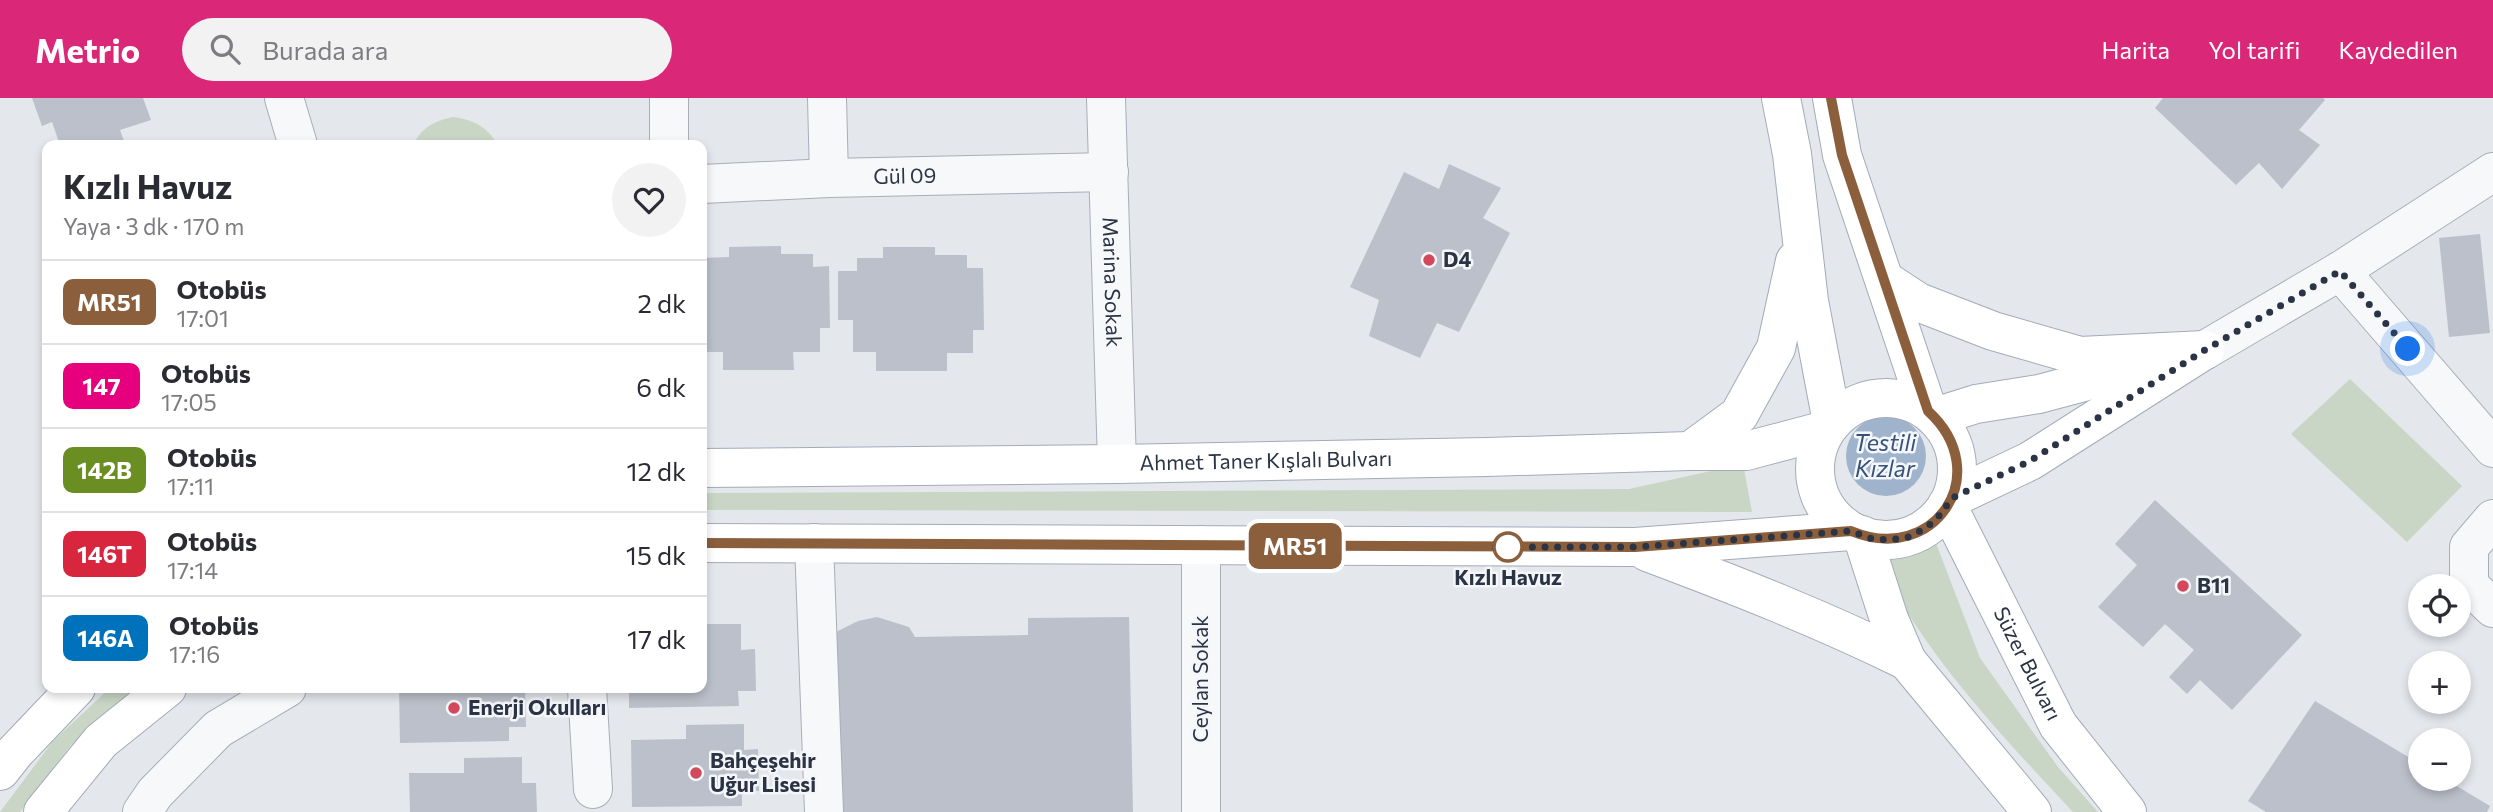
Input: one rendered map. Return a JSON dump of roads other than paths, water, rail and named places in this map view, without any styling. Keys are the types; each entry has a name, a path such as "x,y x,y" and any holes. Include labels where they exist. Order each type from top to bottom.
{"main road":[{"path":"1781,98 1792,154 1809,301 1829,426"},
{"path":"707,543 1635,547 1857,533 1889,540 1908,537 1926,528 1949,502 1957,480 1958,461 1953,441 1932,414 1842,155 1832,98"},
{"path":"1690,450 1739,415 1776,348 1801,239"},
{"path":"1886,281 1918,302 1993,331 2080,356 2205,350"},
{"path":"2032,812 1907,661 1857,533 1836,519 1824,504 1817,486 1816,457 1829,426 1855,404 1873,398 1892,397 1911,402 1932,414 2039,394 2205,350"},
{"path":"1949,502 2030,461 2205,350"},
{"name":"Ahmet Taner Kışlalı Bulvarı","path":"707,468 1117,464 1690,450 1746,451 1829,426"},
{"name":"Süzer Bulvarı","path":"1949,502 2058,725 2127,812"},
{"path":"1635,547 1765,596 1840,628 1907,661"},
{"path":"0,771 71,693"},
{"path":"43,812 101,741 161,693"}],"street":[{"path":"285,98 297,140"},
{"path":"669,98 669,140"},
{"path":"827,98 829,178"},
{"name":"Marina Sokak","path":"1106,98 1117,464"},
{"name":"Gül 09","path":"707,184 829,178 1109,172"},
{"path":"2205,350 2340,271 2493,172"},
{"path":"2340,271 2493,447"},
{"path":"2493,519 2469,547 2469,585 2493,608"},
{"path":"814,543 824,812"},
{"name":"Ceylan Sokak","path":"1201,545 1201,812"},
{"path":"142,812 155,793 218,729 279,693"},
{"path":"587,693 593,789"}],"water":[{"name":"Testili Kızlar","path":"1878,416 1894,416 1915,427 1926,448 1926,464 1915,485 1894,496 1878,496 1864,490 1852,478 1846,464 1846,448 1852,434 1864,422"}],"place":[{"name":"D4","path":"1429,260"},
{"name":"Kızlı Havuz","path":"1508,547"},
{"name":"B11","path":"2183,586"},
{"name":"Enerji Okulları","path":"454,708"},
{"name":"Bahçeşehir Uğur Lisesi","path":"696,773"}]}
